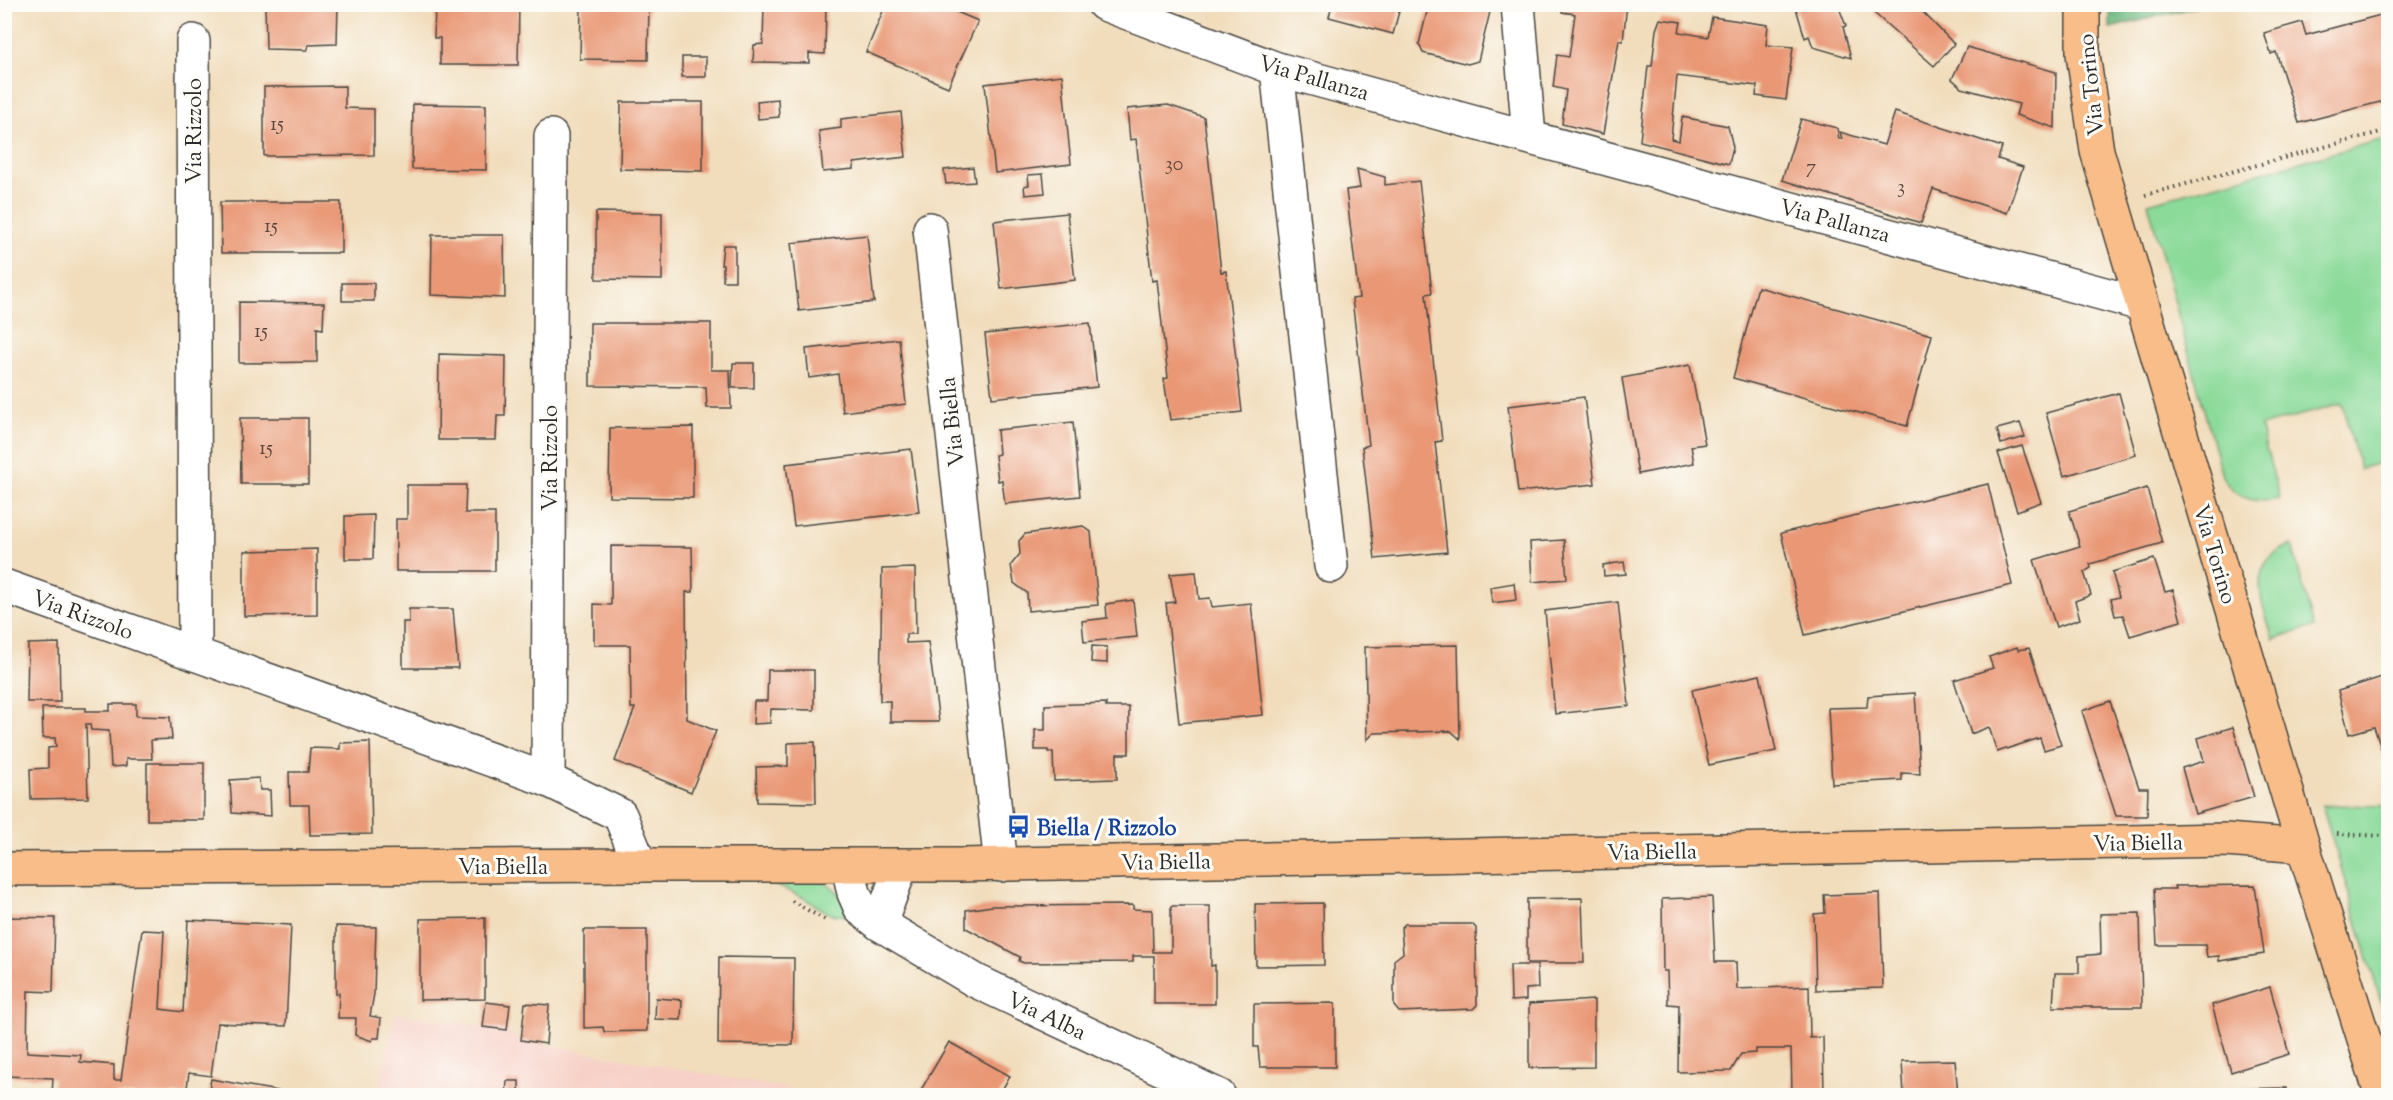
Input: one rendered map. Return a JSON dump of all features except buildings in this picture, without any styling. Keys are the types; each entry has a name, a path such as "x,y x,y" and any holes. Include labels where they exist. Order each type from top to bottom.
{"main road":[{"name":"Via Torino","path":"2084,4 2084,54 2097,151 2303,846 2382,1095"},
{"name":"Via Biella","path":"4,869 640,864 1001,865 2226,840 2303,846"}],"street":[{"name":"Via Pallanza","path":"1104,4 1277,69 2141,304"},
{"path":"1518,4 1529,137"},
{"name":"Via Rizzolo","path":"193,40 195,654"},
{"path":"1277,69 1331,567"},
{"name":"Via Rizzolo","path":"548,780 551,136"},
{"name":"Via Biella","path":"930,229 1001,865"},
{"name":"Via Rizzolo","path":"4,586 548,780 620,815 640,864"},
{"name":"Via Alba","path":"848,866 854,893 861,909 880,924 976,981 1219,1095"},
{"path":"880,924 901,866"}],"path":[{"path":"2112,204 2388,130"},
{"path":"2303,846 2331,834 2388,836"}],"shaded area":[{"path":"396,1013 507,1030 521,1040 823,1095 376,1096"}],"green space":[{"path":"2110,4 2203,5 2110,28"},
{"path":"2388,138 2388,460 2360,469 2342,404 2260,426 2280,499 2262,501 2246,498 2233,490 2222,476 2148,203"},
{"path":"2292,545 2314,627 2273,639 2261,597 2262,572 2267,562 2277,552"},
{"path":"2322,805 2388,806 2388,1026 2331,834"},
{"path":"775,879 811,880 831,886 843,902 846,916 830,914 802,897 775,885"}],"place":[{"name":"Biella / Rizzolo","path":"1019,827"}]}
